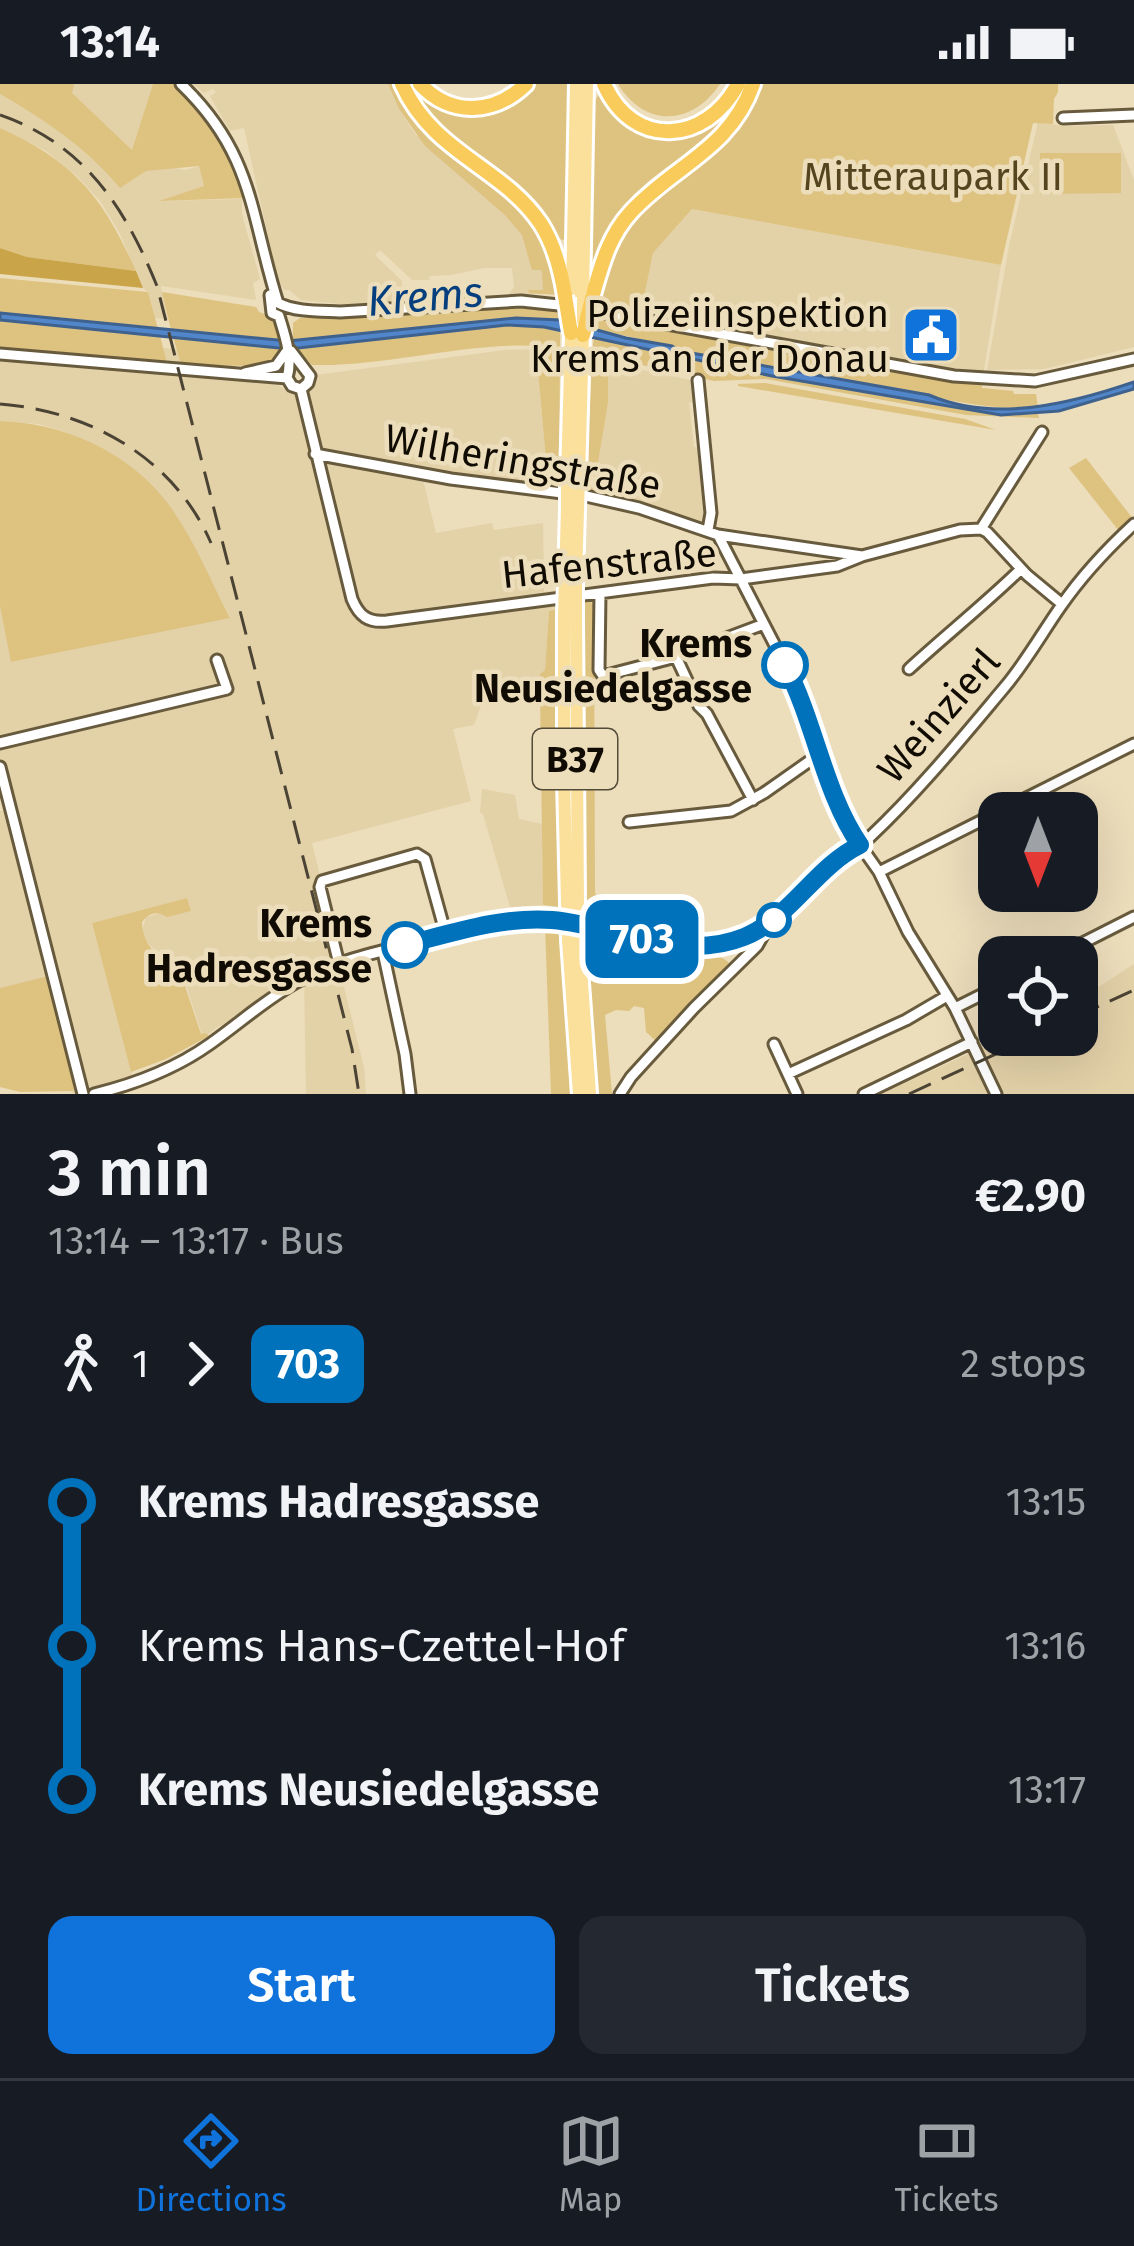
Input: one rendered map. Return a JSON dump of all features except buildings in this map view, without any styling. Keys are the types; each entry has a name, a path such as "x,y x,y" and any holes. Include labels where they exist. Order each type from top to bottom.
{"highway":[{"path":"402,84 436,134 538,220 578,297 577,334"},
{"path":"420,84 448,104 473,109 504,101 526,84"},
{"path":"604,84 618,108 633,121 668,131 706,121 738,84"},
{"path":"577,334 578,297 620,225 647,197 719,140 741,113 753,84"}],"main road":[{"path":"576,84 578,297"},
{"path":"578,297 587,84"},
{"name":"B37","path":"577,334 564,780 579,1094"},
{"name":"B37","path":"573,940 590,1094"}],"street":[{"name":"Hafenstraße","path":"181,84 218,124 249,190 292,368 310,380 301,388 315,454 352,599 361,615 387,621 713,578 741,579 798,690 846,825 879,872 908,932 955,1008 996,1094"},
{"path":"1063,118 1131,116"},
{"path":"279,311 305,315 520,302 559,304 916,370 1009,380 1045,380 1134,359"},
{"path":"0,354 236,375 292,368 292,386 301,388"},
{"path":"698,380 713,533 741,579 837,566 960,530 981,529 1063,604"},
{"path":"981,529 1042,432"},
{"name":"Wilheringstraße","path":"315,454 618,502 713,533 862,556"},
{"name":"Weinzierl","path":"94,1094 176,1065 312,974 446,935 509,921 550,920 657,943 694,946 727,942 770,923 830,866 867,841 915,790 1004,687 1063,604 1134,524"},
{"path":"909,669 1021,569"},
{"path":"600,592 598,670 603,676 676,657 764,624"},
{"path":"676,657 753,800"},
{"path":"0,743 226,688 217,659"},
{"path":"879,872 1134,744"},
{"path":"629,823 717,815 753,800 820,753"},
{"path":"0,767 83,1094"},
{"path":"339,964 320,887 326,878 422,855 446,935"},
{"path":"1096,936 1134,917"},
{"path":"620,1094 694,1008 757,946 770,923"},
{"path":"382,952 410,1094"},
{"path":"788,1074 947,996"},
{"path":"955,1008 978,996"},
{"path":"863,1094 972,1042"},
{"path":"774,1044 796,1094"}],"shaded area":[{"path":"74,84 153,84 132,151 71,93"},
{"path":"193,84 388,84 415,134 507,211 540,256 547,294 509,294 514,287 512,268 412,280 380,250 375,255 402,281 402,292 394,294 394,303 301,300 284,290 244,128 230,131 210,96 216,92 204,93"},
{"path":"0,94 70,137 120,187 146,171 200,166 205,186 164,201 242,199 260,279 253,283 256,300 161,286 168,319 155,318 148,292 100,201 46,151 0,128"},
{"path":"1038,122 1113,125 1134,180 1134,347 1044,369 987,370 1009,246"},
{"path":"692,209 1001,265 982,382 596,316 598,303 641,312 653,253"},
{"path":"0,248 27,257 136,271 143,288 0,274"},
{"path":"163,348 176,349 187,374 278,385 294,394 314,386 316,375 536,349 546,497 423,480 436,533 492,523 494,530 543,523 544,592 559,590 558,609 549,611 540,688 485,702 474,725 453,729 471,801 312,843 364,1067 366,1094 306,1094 304,974 224,1030 220,1025 202,1035 180,966 166,962 142,931 146,917 165,915 187,898 92,923 133,1079 71,1094 48,976 0,988 0,811 4,810 0,794 0,606 12,662 230,617 177,518 131,467 60,430 0,421 0,359 168,372"},
{"path":"608,363 690,380 704,522 593,493 608,403"},
{"path":"482,789 515,795 519,819 542,824 543,905 510,907 480,813"},
{"path":"1134,964 1134,1094 881,1094 978,1050 978,1056 1098,1056 1098,987"}],"green space":[{"path":"0,84 74,84 72,93 132,150 153,84 174,84 203,112 226,146 246,198 159,201 204,186 199,166 146,171 120,188 64,136 0,94"},
{"path":"388,84 399,84 404,97 520,206 548,245 559,295 529,293 543,290 542,272 532,270 522,235 425,146"},
{"path":"406,84 413,84 442,108 473,115 504,107 533,84 571,84 567,239 551,232 439,131"},
{"path":"618,84 720,84 696,108 669,116 641,108"},
{"path":"742,84 749,84 729,124 644,194 589,284 592,106 600,92 611,107 682,135"},
{"name":"Mitteraupark II","path":"758,84 1058,84 1053,124 1033,123 1001,265 692,209 653,253 641,312 598,303 609,253 634,213 707,156"},
{"path":"0,128 48,154 84,184 111,222 136,271 27,257 0,248"},
{"path":"1040,153 1121,153 1121,193 1040,194"},
{"path":"0,278 148,292 158,329 0,313"},
{"path":"162,292 256,307 275,318 280,341 171,330"},
{"path":"507,308 560,310 560,320 515,318 293,341 293,323 300,318"},
{"path":"596,316 982,382 982,388 1036,394 1038,408 975,404 680,351 594,329"},
{"path":"0,320 160,336 167,363 0,350"},
{"path":"507,325 560,329 560,348 498,346 312,365 296,348"},
{"path":"173,337 281,348 277,358 264,365 181,364"},
{"path":"594,337 956,408 1038,414 1039,418 966,415 766,379 714,381 592,354"},
{"path":"536,349 560,352 559,483 548,482"},
{"path":"592,359 608,363 608,403 593,493 586,491"},
{"path":"765,383 965,419 996,430 738,386"},
{"path":"0,421 47,427 92,443 150,483 193,543 230,618 11,662 0,606"},
{"path":"1086,458 1133,519 1119,531 1069,468"},
{"path":"583,603 594,604 596,900 585,917"},
{"path":"558,609 560,911 556,912 543,905 540,674 545,670 549,611"},
{"path":"187,898 191,911 167,917 150,915 142,922 143,930 159,957 181,965 201,1034 209,1036 131,1072 92,923"},
{"path":"545,926 561,928 570,1094 551,1094"},
{"path":"586,931 676,955 717,956 732,966 658,1043 646,1032 644,1008 634,1006 605,1015 612,1094 599,1094"},
{"path":"48,976 73,1091 20,1092 0,1087 0,988"}],"water":[{"path":"0,313 288,341 516,318 561,320 680,351 979,408 1058,403 1134,382 1134,389 1059,411 1001,415 772,376 544,327 507,325 289,349 0,320"}],"railway":[{"path":"0,115 55,143 98,182 131,230 157,286 352,1049 359,1094"},
{"path":"0,404 66,417 125,444 175,486 211,543"},
{"path":"1098,1006 1134,990"},
{"path":"909,1094 991,1056"}],"bus line":[{"name":"703","path":"405,945 509,921 550,920 674,945 709,946 744,937 774,920 830,866 860,845 846,825 785,665"}],"place":[{"name":"Polizeiinspektion Krems an der Donau","path":"931,335"},
{"name":"Krems Neusiedelgasse","path":"785,665"},
{"name":"Krems Hadresgasse","path":"405,945"}],"water label":[{"name":"Krems","path":"425,296"}]}
